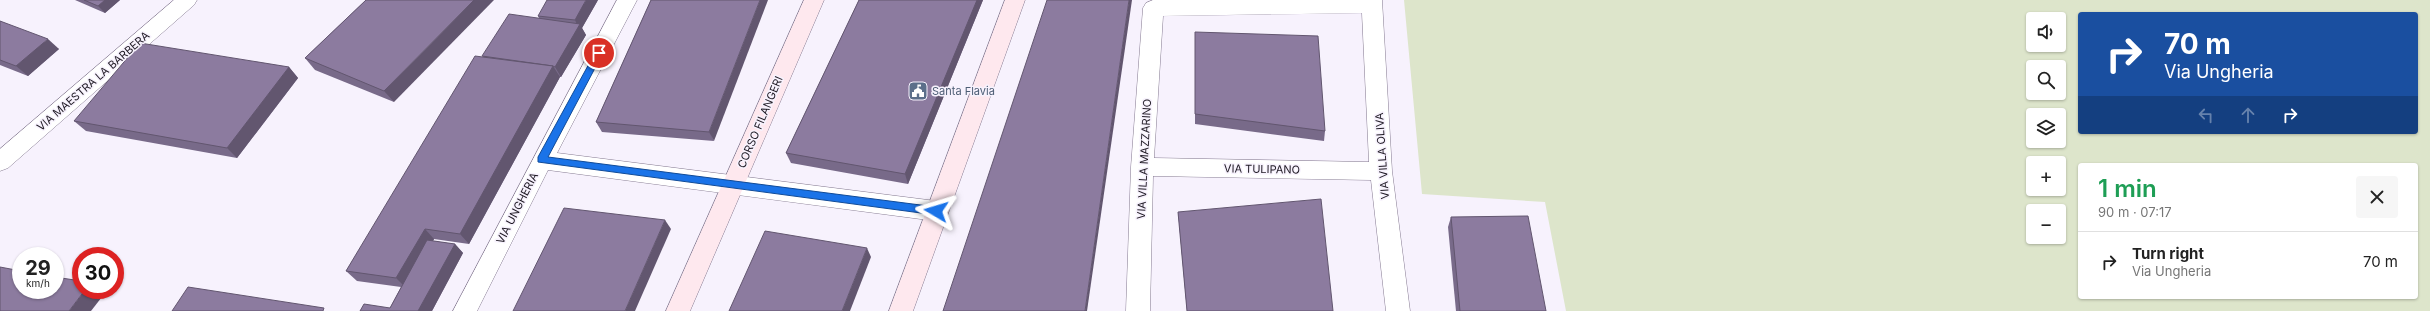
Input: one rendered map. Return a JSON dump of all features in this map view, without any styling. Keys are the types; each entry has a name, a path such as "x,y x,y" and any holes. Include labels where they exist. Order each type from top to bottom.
{"street":[{"name":"VIA MAESTRA LA BARBERA","path":"0,162 187,0"},
{"name":"VIA UNGHERIA","path":"465,311 542,160 627,0"},
{"name":"CORSO FILANGERI","path":"678,311 814,0"},
{"path":"901,311 936,211 1015,0"},
{"name":"VIA VILLA MAZZARINO","path":"1138,311 1142,167 1153,8 1372,3"},
{"name":"VIA VILLA OLIVA","path":"1372,3 1381,171 1398,311"},
{"path":"542,160 936,211"},
{"name":"VIA TULIPANO","path":"1142,167 1381,171"}],"green space":[{"path":"1404,0 2430,0 2430,311 1566,311 1545,202 1422,194"}],"building":[{"path":"84,0 105,0 98,6"},
{"path":"366,0 474,0 384,91 305,58"},
{"path":"547,0 586,0 575,20 538,16"},
{"path":"651,0 760,0 709,132 596,122"},
{"path":"859,0 977,0 905,174 786,153"},
{"path":"1047,0 1129,0 1085,311 943,311"},
{"path":"509,14 580,24 555,67 482,56"},
{"path":"0,21 48,39 16,66 0,60"},
{"path":"1195,32 1318,36 1325,131 1195,114"},
{"path":"140,43 289,67 227,148 74,121"},
{"path":"475,56 553,66 460,234 425,229 396,278 346,271"},
{"path":"1321,199 1333,311 1187,311 1178,212"},
{"path":"564,208 665,220 625,311 513,311"},
{"path":"1528,216 1546,311 1460,311 1451,217"},
{"path":"765,231 867,248 842,311 729,311"},
{"path":"427,240 455,244 418,311 360,311 364,304 390,308"},
{"path":"0,267 12,269 12,299 64,299 64,278 72,280 72,299 78,299 69,311 0,311"},
{"path":"188,287 324,308 323,311 172,311"}],"place":[{"name":"Santa Flavia","path":"918,91"}],"route":[{"path":"599,53 542,160 936,211"}]}
